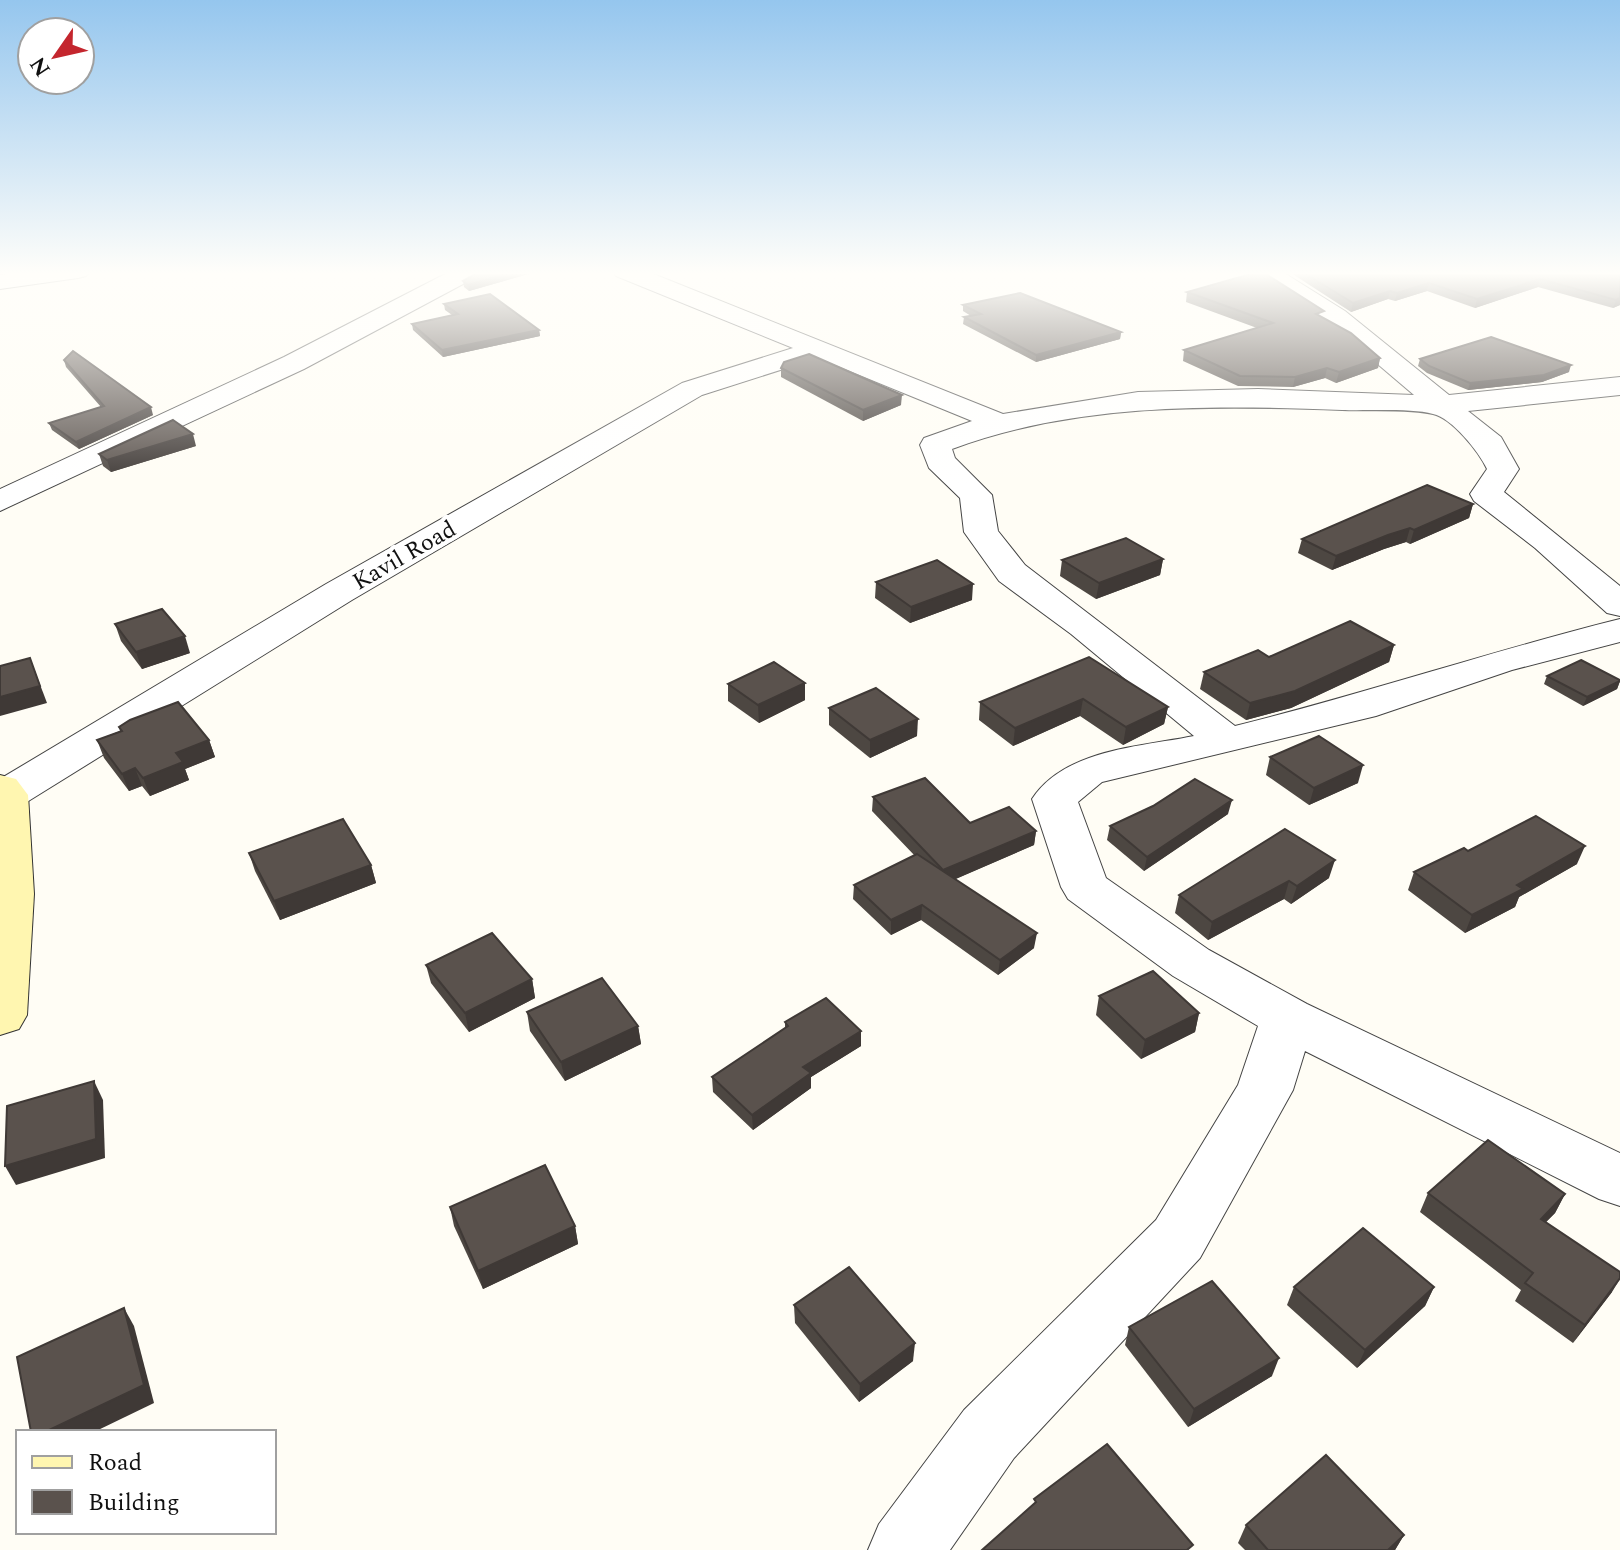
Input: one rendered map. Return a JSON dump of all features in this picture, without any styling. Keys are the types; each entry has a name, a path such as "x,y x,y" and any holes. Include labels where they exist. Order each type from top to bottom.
{"main road":[{"path":"0,1015 10,894 3,792"}],"street":[{"path":"0,501 333,343"},
{"path":"805,343 991,418 989,425"},
{"path":"1368,343 1490,444 1503,469 1486,494 1547,541 1620,605"},
{"name":"Kavil Road","path":"3,792 339,592 692,389 819,349"},
{"path":"1228,741 1012,573 981,532 976,495 940,461 935,445 989,425 1138,401 1258,398 1440,405 1620,386"},
{"path":"1620,630 1498,662 1361,707 1087,772 1054,799 1085,887 1191,963 1288,1018 1620,1181"},
{"path":"905,1550 989,1434 1178,1239 1265,1090 1288,1018"}],"building":[{"path":"434,343 474,343 442,350"},
{"path":"1014,343 1079,343 1036,355"},
{"path":"1206,343 1363,343 1380,358 1339,372 1327,368 1295,377 1240,376 1184,350"},
{"path":"1471,343 1509,343 1571,365 1544,375 1470,383 1429,366 1420,359"},
{"path":"73,351 151,407 76,442 49,423 104,406 64,360"},
{"path":"809,354 902,395 863,410 781,368 784,362"},
{"path":"173,420 193,434 107,460 99,454"},
{"path":"1427,485 1473,504 1414,530 1410,528 1388,535 1336,556 1302,539"},
{"path":"1126,538 1163,559 1099,583 1062,560"},
{"path":"937,560 973,584 911,607 876,582"},
{"path":"162,609 185,636 136,652 115,624"},
{"path":"1350,621 1394,645 1295,691 1250,703 1204,672 1258,650 1269,657"},
{"path":"1089,657 1168,707 1126,727 1083,699 1015,728 980,702"},
{"path":"30,658 40,686 0,697 0,666"},
{"path":"1581,660 1620,681 1587,697 1547,676"},
{"path":"774,662 805,683 758,705 728,684"},
{"path":"876,688 918,719 870,740 829,708"},
{"path":"178,702 209,740 176,753 183,762 143,778 135,768 122,774 97,740 122,731 119,727 130,720"},
{"path":"1319,736 1363,765 1314,788 1270,757"},
{"path":"925,778 970,823 1009,807 1036,831 943,870 873,797"},
{"path":"1195,779 1232,800 1147,857 1110,826 1153,806"},
{"path":"1536,816 1585,846 1517,885 1523,889 1472,915 1414,872 1464,848 1468,851"},
{"path":"343,819 371,865 274,901 249,853"},
{"path":"1285,829 1335,860 1297,886 1289,881 1212,922 1179,895"},
{"path":"917,854 1037,933 1000,960 922,905 891,920 854,885"},
{"path":"492,933 532,979 465,1013 426,965"},
{"path":"1153,971 1199,1013 1145,1040 1099,996"},
{"path":"602,978 638,1026 561,1062 527,1012"},
{"path":"826,998 861,1031 803,1067 811,1073 752,1115 712,1077 788,1026 785,1022"},
{"path":"94,1081 96,1139 5,1166 7,1106"},
{"path":"1488,1140 1565,1194 1541,1219 1620,1272 1620,1278 1585,1325 1525,1283 1533,1273 1428,1193"},
{"path":"545,1165 575,1226 478,1271 450,1207"},
{"path":"1363,1228 1434,1287 1365,1350 1294,1287"},
{"path":"849,1267 915,1343 860,1384 794,1305"},
{"path":"1212,1281 1279,1358 1194,1409 1129,1327"},
{"path":"124,1308 144,1385 49,1430 31,1430 17,1357"},
{"path":"1107,1444 1193,1545 1187,1550 982,1550 1036,1502 1034,1499"},
{"path":"1326,1455 1404,1535 1388,1550 1268,1550 1246,1525"}]}
